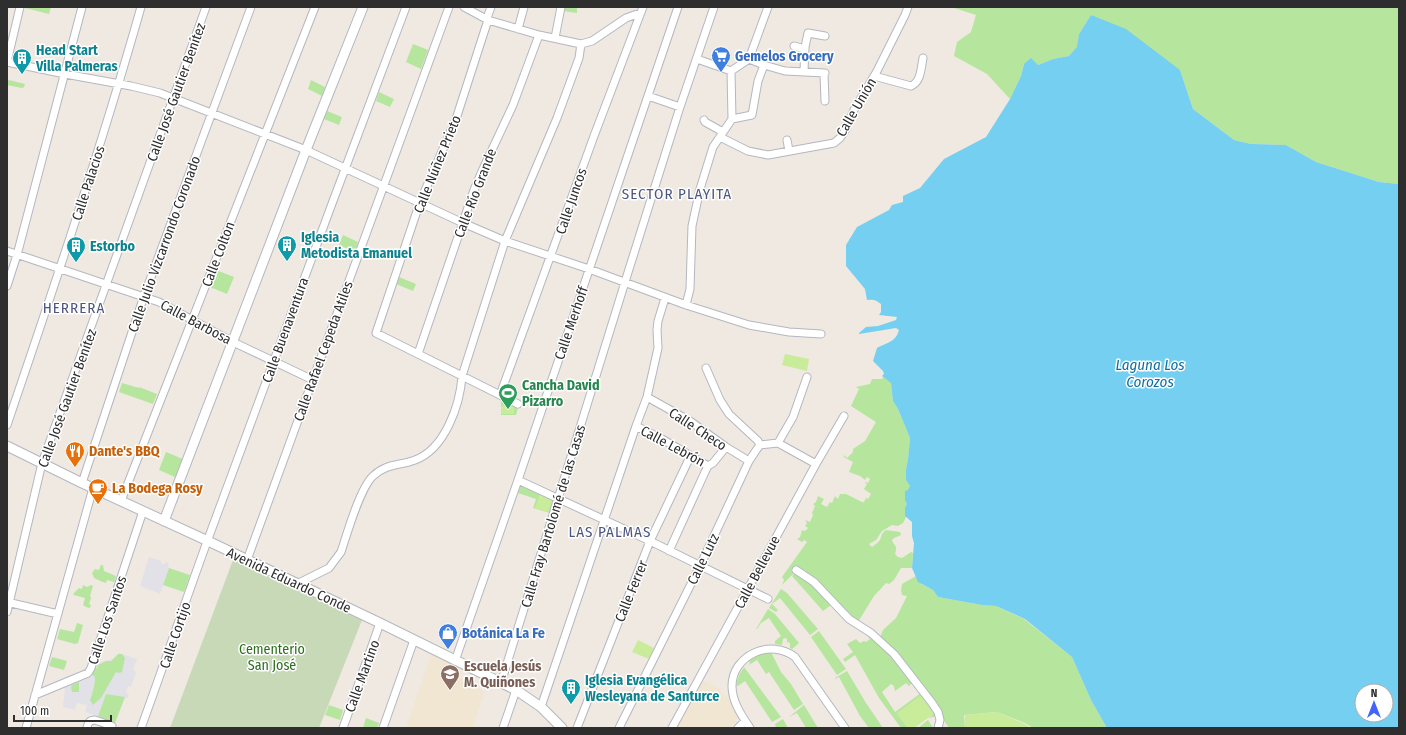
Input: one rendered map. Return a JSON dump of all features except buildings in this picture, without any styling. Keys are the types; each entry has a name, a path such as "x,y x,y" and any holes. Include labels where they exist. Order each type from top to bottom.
{"street":[{"path":"20,7 7,62 144,89 174,98 306,150 505,241 589,269 665,298 749,325 789,332 821,334"},
{"path":"7,286 17,255 82,7"},
{"name":"Calle Palacios","path":"7,425 60,269 119,84 141,7"},
{"name":"Calle José Gautier Benítez","path":"7,612 8,602 42,463 206,7"},
{"name":"Calle Julio Vizcarrondo Coronado","path":"82,483 144,296 251,7"},
{"name":"Calle Colton","path":"121,501 315,7"},
{"path":"164,521 306,150 363,7"},
{"name":"Calle Buenaventura","path":"208,541 345,167 406,7"},
{"name":"Calle Rafael Cepeda Atiles","path":"247,560 449,7"},
{"path":"464,7 488,19 539,35 581,44 592,41 626,18 642,10"},
{"name":"Calle Núñez Prieto","path":"418,354 379,333 420,202 456,119 491,7"},
{"path":"518,28 524,7"},
{"path":"555,38 561,7"},
{"name":"Calle Merhoff","path":"455,661 518,480 678,7"},
{"name":"Calle Fray Bartolomé de las Casas","path":"501,683 624,282 680,107 714,7"},
{"path":"731,71 748,59 768,7"},
{"name":"Calle Unión","path":"704,120 722,135 748,151 761,154 768,155 789,152 834,143 846,129 854,110 874,76 908,7"},
{"name":"Calle Juncos","path":"500,395 594,136 642,10"},
{"path":"804,71 805,49 808,33 825,36"},
{"name":"Calle Río Grande","path":"418,354 482,169 512,106 539,35"},
{"path":"297,584 329,568 341,552 364,489 372,477 386,467 417,459 431,450 446,430 461,393 462,376 505,241 557,118 579,58 581,44"},
{"path":"794,46 805,49"},
{"path":"874,76 911,86 915,85 918,82 923,58"},
{"path":"697,59 731,71"},
{"path":"748,59 785,71 825,73 825,101"},
{"path":"732,119 752,115 758,81 764,65"},
{"path":"686,305 690,290 692,237 695,210 706,168 716,141 722,135 732,119 731,71"},
{"path":"648,96 680,107"},
{"path":"787,140 789,152"},
{"name":"Calle Barbosa","path":"7,251 160,302 233,342 313,380"},
{"path":"541,707 647,397 658,348 658,321 665,298"},
{"path":"418,354 518,404"},
{"path":"706,368 720,400 729,414 760,445 778,443 816,464"},
{"path":"778,443 793,417 807,377"},
{"name":"Calle Checo","path":"647,397 690,421 726,447 750,461"},
{"name":"Calle Bellevue","path":"672,728 816,464 844,416"},
{"name":"Calle Lebrón","path":"636,426 662,439 690,457 708,466 713,463 726,447"},
{"name":"Calle Lutz","path":"619,728 700,566 750,461 760,445"},
{"name":"Avenida Eduardo Conde","path":"7,446 143,512 208,541 380,623 516,690 541,707 559,727"},
{"name":"Calle Ferrer","path":"577,728 650,541 690,457"},
{"path":"669,551 708,466"},
{"path":"518,480 650,541 768,599"},
{"path":"26,728 93,488"},
{"name":"Calle Los Santos","path":"35,696 88,673 91,668 143,512"},
{"name":"Calle Cortijo","path":"141,728 208,541"},
{"path":"796,570 811,579 849,619 871,633 894,654 938,712 940,720 938,728"},
{"path":"8,602 58,614"},
{"name":"Calle Martino","path":"343,728 380,623"},
{"path":"383,728 414,640"},
{"path":"750,728 734,698 732,687 734,674 742,662 752,654 764,649 777,648 786,650 795,657 845,728"},
{"path":"503,728 516,690"},
{"path":"87,728 89,721 92,720 112,726"},
{"path":"738,728 746,721"}],"shaded area":[{"path":"149,557 161,561 161,563 164,564 166,562 169,564 160,594 140,586"},
{"path":"119,653 137,659 133,670 136,672 131,687 128,686 126,693 129,695 128,698 106,694 98,716 85,712 87,705 77,703 75,710 63,707 65,687 92,676 98,663 117,658"},
{"name":"Escuela Jesús M. Quiñones","path":"431,655 459,667 455,674 484,692 473,728 406,728"},
{"path":"702,680 721,689 720,692 731,699 738,717 732,728 676,728"}],"green space":[{"path":"51,7 49,14 25,8"},
{"path":"563,7 577,7 577,13 563,11"},
{"path":"951,7 1399,7 1399,184 1379,182 1316,162 1286,145 1251,144 1234,140 1193,109 1180,70 1091,15 1079,34 1078,47 1069,56 1053,59 1038,65 1024,64 1021,76 1010,99 987,74 954,56 957,42 971,32 976,15"},
{"path":"413,44 428,50 421,69 406,62"},
{"path":"9,80 25,84 24,87 22,88 7,85 7,81"},
{"path":"311,80 325,87 322,96 308,89"},
{"path":"379,92 394,99 390,107 376,101"},
{"path":"327,111 342,117 339,125 324,119"},
{"path":"343,235 358,242 355,252 339,245"},
{"path":"216,270 234,277 227,294 210,287"},
{"path":"399,277 416,284 413,291 396,284"},
{"path":"785,354 809,359 807,371 782,365"},
{"path":"883,377 891,382 893,401 898,409 910,438 906,480 910,486 906,517 903,523 898,526 892,525 882,531 876,540 869,544 872,547 877,543 880,540 882,533 886,530 900,532 901,535 892,540 896,547 895,554 902,558 911,552 913,553 912,568 901,568 894,580 889,584 886,583 874,596 858,622 812,577 795,572 782,585 784,580 782,577 807,542 804,540 802,542 797,539 800,537 802,530 805,531 808,528 805,526 807,523 805,520 810,522 815,506 813,504 816,502 818,496 824,499 821,504 827,507 830,502 832,503 835,496 838,499 840,494 846,494 864,502 871,494 864,489 867,484 865,483 868,483 870,479 867,477 865,480 860,476 849,472 853,462 844,457 844,455 847,458 853,452 853,449 865,441 876,422 851,406 859,389 856,387 870,384 872,379 882,379"},
{"path":"122,383 139,387 157,394 153,404 119,392"},
{"path":"501,399 518,407 516,415 501,415"},
{"name":"Cancha David Pizarro","path":"501,406 514,406 514,414 501,414"},
{"path":"166,452 183,459 175,477 159,470"},
{"path":"521,485 554,499 550,513 533,508 536,499 518,493"},
{"path":"540,494 552,500 548,512 535,508"},
{"name":"Cementerio San José","path":"233,560 362,620 319,728 170,728"},
{"path":"101,565 103,565 104,571 116,576 114,582 107,580 106,583 94,578 92,573 95,569 99,570"},
{"path":"169,568 190,575 184,592 163,585"},
{"path":"796,572 817,588 831,605 823,611 792,576"},
{"path":"916,576 921,584 933,590 938,597 996,606 1024,619 1072,657 1091,700 1107,728 1033,728 1025,723 997,712 964,715 965,728 949,728 943,719 943,715 935,700 899,655 880,637 883,630 896,618 907,596 902,595 902,584"},
{"path":"83,585 87,587 91,585 93,586 90,596 92,599 91,598 89,604 91,605 90,608 83,605 85,598 73,594 79,588 82,589"},
{"path":"781,589 787,593 818,629 810,635 780,598 772,604 778,610 776,612 769,608"},
{"path":"768,609 775,614 799,643 792,649 790,648 790,643 787,642 787,639 785,638 783,639 782,645 775,644 775,641 781,636 769,618 761,623 756,629"},
{"path":"77,623 83,625 78,643 75,644 57,639 60,629 74,632"},
{"path":"819,631 846,669 837,675 811,637"},
{"path":"868,637 890,654 913,682 909,686 906,683 895,691 894,686 891,684 882,692 895,712 921,693 937,716 929,718 934,713 897,713 908,728 901,728 879,698 855,655 845,662 843,659 853,652 847,644 856,639 860,643 864,641 866,642 870,639"},
{"path":"638,640 654,648 649,659 632,652"},
{"path":"771,652 781,672 791,684 803,704 794,710 769,672 766,674 757,660 749,665 749,661 745,662 754,656"},
{"path":"118,654 122,654 125,658 122,672 116,672 101,698 93,705 90,700 95,680 95,677 91,674 93,669 97,668 98,665 106,661 111,661"},
{"path":"52,657 67,661 64,670 49,666"},
{"path":"744,667 781,717 772,722 745,681 738,686 736,685 739,675"},
{"path":"847,671 883,728 869,728 860,716 839,677 835,679"},
{"path":"79,682 79,692 72,692 72,685"},
{"path":"106,694 125,697 115,723 98,716"},
{"path":"921,695 935,713 914,728 908,728 897,713"},
{"path":"329,705 343,710 340,720 325,715"},
{"path":"804,705 818,728 806,728 797,713 789,717"},
{"path":"997,712 1025,724 1030,728 965,728 965,715"},
{"path":"366,718 379,723 377,728 363,728"},
{"path":"783,719 788,728 776,728 775,724"},
{"path":"928,720 933,728 918,728"}],"water":[{"name":"Laguna Los Corozos","path":"1091,15 1126,29 1180,70 1193,109 1234,140 1251,144 1286,145 1316,162 1379,182 1399,184 1399,728 1107,728 1091,700 1072,657 1025,619 996,606 938,597 933,590 918,582 912,568 914,543 912,536 912,522 905,516 905,508 907,504 905,500 905,491 908,490 910,486 906,480 906,469 910,438 898,409 893,401 891,383 882,376 884,374 883,371 873,361 877,348 893,340 898,334 899,330 896,328 859,334 866,327 878,326 896,320 897,317 879,315 881,312 881,304 875,300 867,300 865,289 846,266 846,245 857,227 889,210 892,205 903,202 903,196 920,188 944,159 986,137 1010,99 1021,76 1024,64 1031,58 1038,65 1053,59 1069,56 1077,47 1079,34"}],"place":[{"name":"Gemelos Grocery","path":"721,73"},
{"name":"Head Start Villa Palmeras","path":"22,75"},
{"name":"Iglesia Metodista Emanuel","path":"287,262"},
{"name":"Estorbo","path":"76,263"},
{"name":"Cancha David Pizarro","path":"508,410"},
{"name":"Dante's BBQ","path":"75,468"},
{"name":"La Bodega Rosy","path":"98,505"},
{"name":"Botánica La Fe","path":"448,650"},
{"name":"Escuela Jesús M. Quiñones","path":"450,691"},
{"name":"Iglesia Evangélica Wesleyana de Santurce","path":"571,705"}],"district":[{"name":"SECTOR PLAYITA","path":"677,194"},
{"name":"HERRERA","path":"74,308"},
{"name":"LAS PALMAS","path":"610,532"}]}
